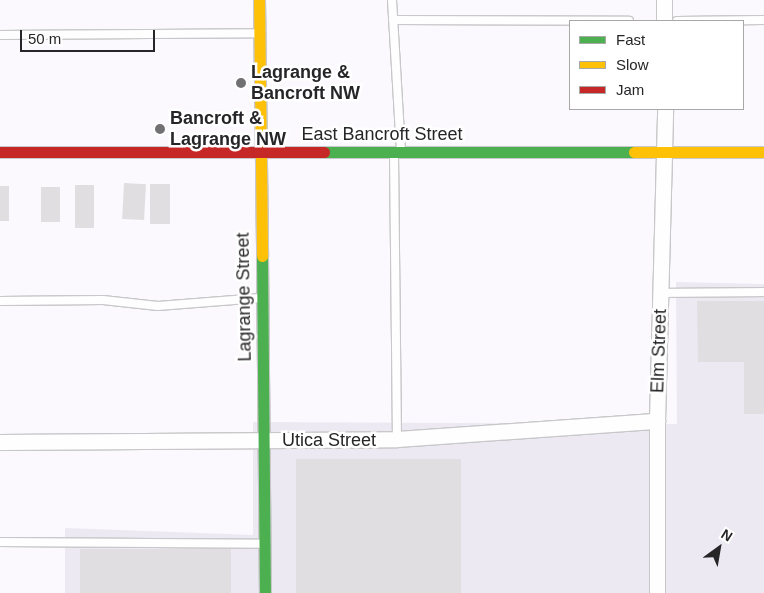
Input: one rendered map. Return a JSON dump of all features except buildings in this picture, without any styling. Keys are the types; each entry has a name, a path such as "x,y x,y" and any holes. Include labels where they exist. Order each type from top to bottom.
{"street":[{"name":"Lagrange Street","path":"259,0 265,593"},
{"path":"664,0 664,20"},
{"name":"Elm Street","path":"657,593 657,421 665,110"},
{"name":"East Bancroft Street","path":"0,152 764,152"},
{"name":"Utica Street","path":"0,442 397,439 657,421"}],"lane":[{"path":"392,0 398,151 397,439"},
{"path":"392,20 569,21"},
{"path":"744,20 764,20"},
{"path":"0,35 259,33"},
{"path":"661,293 764,292"},
{"path":"0,301 103,300 158,306 262,298"},
{"path":"0,542 265,544"}],"shaded area":[{"path":"676,282 764,284 764,593 65,593 65,528 253,535 253,422 677,424"}],"traffic: fast":[{"path":"324,152 634,152"},
{"path":"262,256 265,593"}],"traffic: slow":[{"path":"259,0 262,256"},
{"path":"634,152 764,152"}],"traffic: jam":[{"path":"0,152 324,152"}],"place":[{"name":"Lagrange & Bancroft NW","path":"241,83"},
{"name":"Bancroft & Lagrange NW","path":"160,129"}]}
